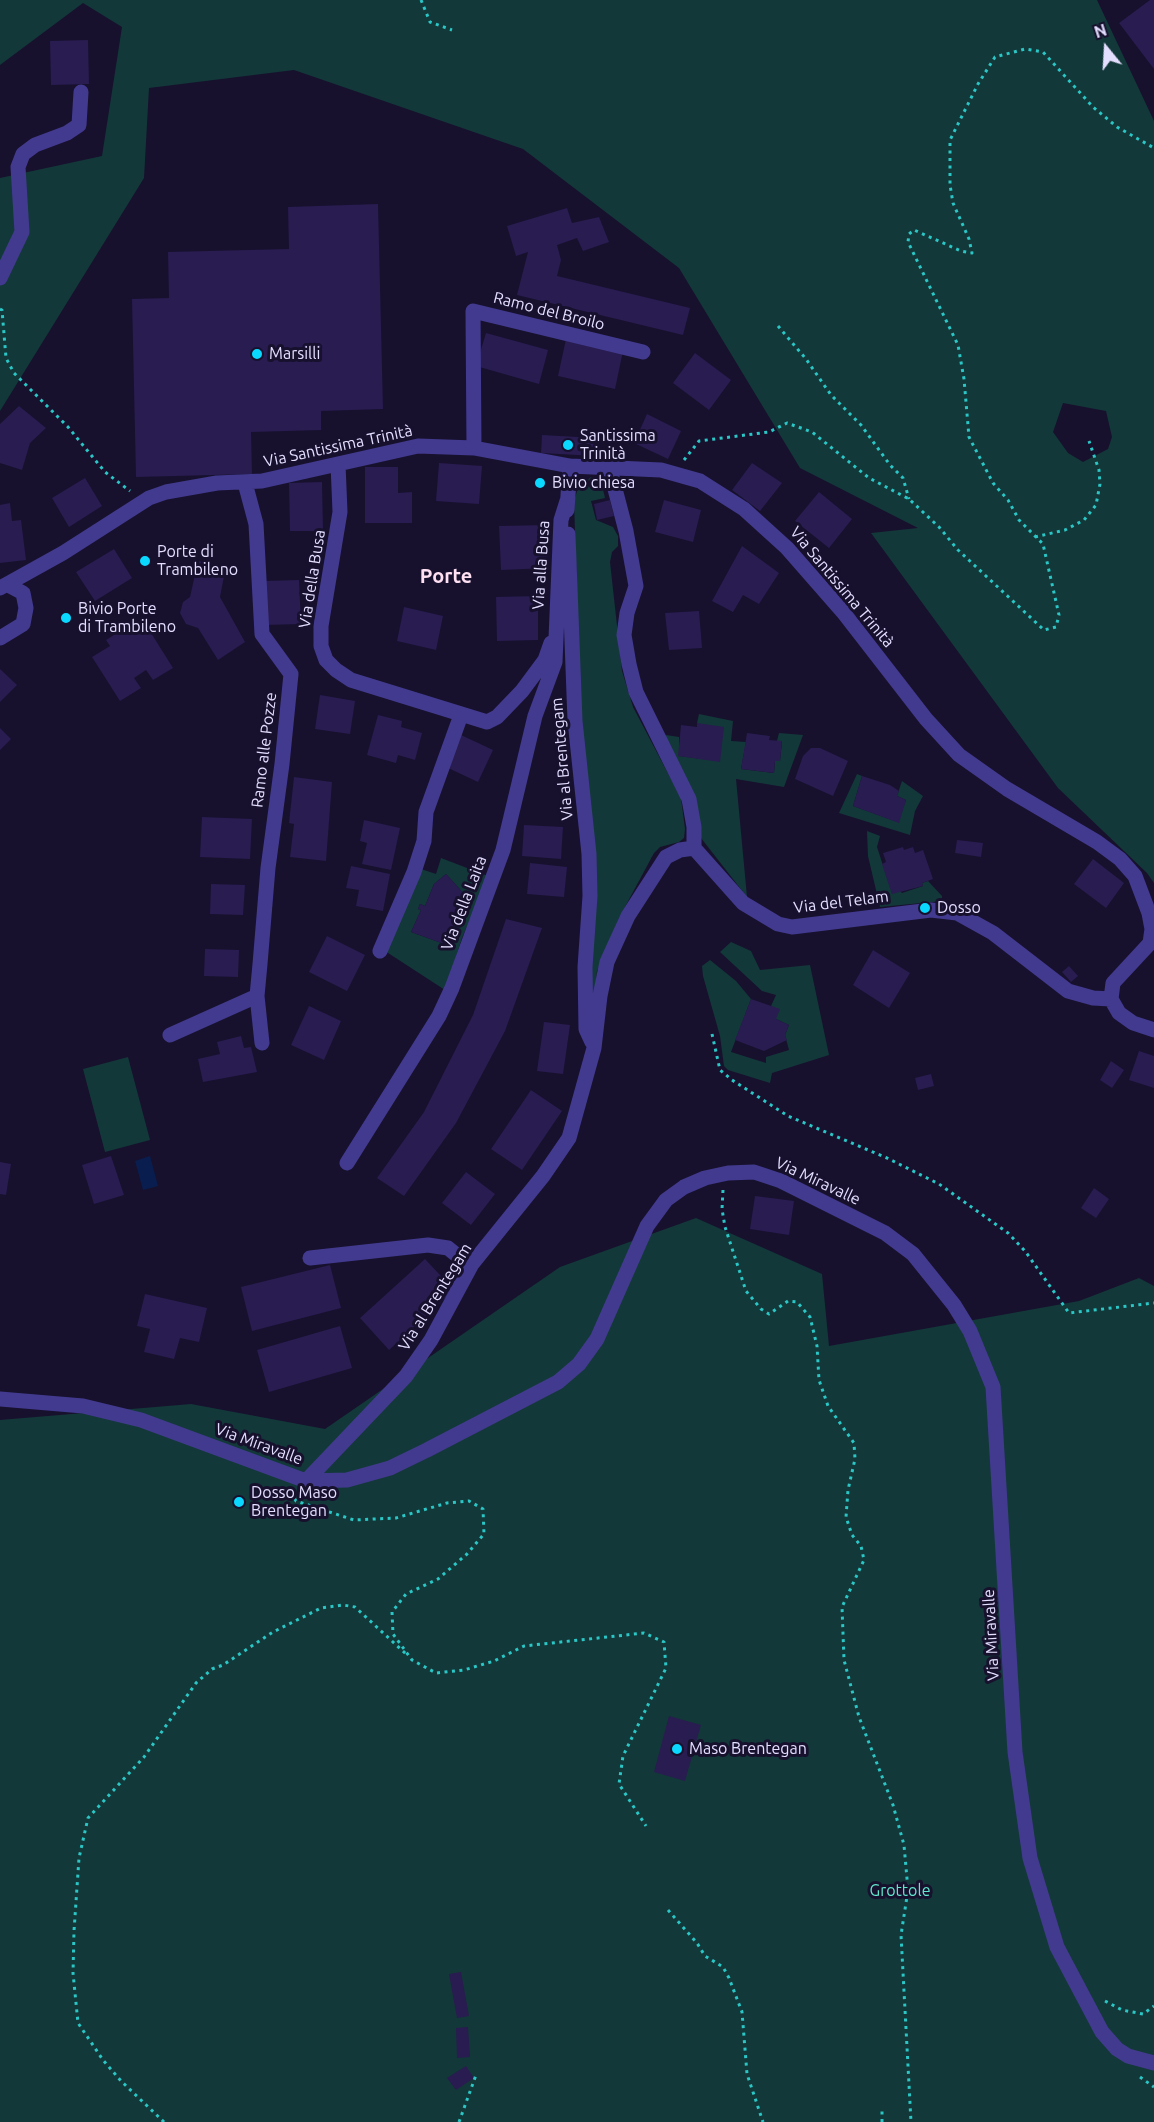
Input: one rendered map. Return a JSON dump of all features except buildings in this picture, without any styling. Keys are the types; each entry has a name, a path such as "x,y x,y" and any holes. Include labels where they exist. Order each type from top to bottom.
{"street":[{"path":"0,278 22,232 18,167 22,154 35,145 67,133 79,125 81,92"},
{"name":"Ramo del Broilo","path":"474,448 473,311 643,352"},
{"name":"Via Santissima Trinità","path":"4,586 149,498 191,486 245,483 418,446 474,448 570,466 609,466 677,472 724,494 787,548 843,612 926,719 959,755 1007,789 1097,842 1120,859 1135,876 1149,913 1152,928 1150,942 1113,982 1111,999"},
{"name":"Via della Busa","path":"338,464 340,512 321,626 321,646 326,660 351,680 487,722 497,717 545,660 555,632"},
{"name":"Via al Brentegam","path":"570,466 567,501 575,721 589,854 590,896 585,967 586,1029 594,1048"},
{"path":"609,466 626,531 636,586 627,613 624,635 629,664 636,692 689,799 694,827 694,848"},
{"name":"Ramo alle Pozze","path":"245,483 256,524 262,634 291,674 268,867 257,996 262,1043"},
{"name":"Via alla Busa","path":"555,632 561,520 567,501"},
{"path":"0,638 23,624 26,608 23,593 4,586"},
{"name":"Via della Laita","path":"347,1163 453,988 503,850 536,716 555,662 555,632"},
{"path":"380,951 414,872 424,841 426,812 461,715"},
{"name":"Via al Brentegam","path":"306,1480 406,1376 431,1340 468,1271 543,1176 568,1138 594,1048 600,996 608,962 628,916 660,864 666,857 680,850 694,848"},
{"name":"Via del Telam","path":"694,848 743,903 760,916 778,924 792,927 931,910 957,913 993,933 1068,992 1092,998 1111,999"},
{"path":"170,1035 257,996"},
{"path":"1111,999 1119,1013 1133,1023 1154,1030"},
{"name":"Via Miravalle","path":"0,1399 83,1406 141,1420 306,1480 347,1480 390,1468 558,1382 579,1364 597,1339 647,1227 666,1200 684,1186 705,1178 729,1173 754,1172 781,1180 885,1233 913,1254 941,1288 970,1331 982,1354 993,1387 1015,1752 1030,1858 1057,1947 1102,2032 1117,2049 1128,2056 1154,2063"},
{"path":"310,1258 428,1245 448,1248 459,1257 468,1271"}],"path":[{"path":"421,0 430,22 452,30"},
{"path":"677,472 691,448 699,441 769,432 787,423 812,432 869,478 909,499 939,527 958,550 1044,630 1056,627 1059,615 1043,544 1019,520 1008,500 993,483 969,437 958,345 908,242 909,234 914,230 961,251 972,253 969,239 952,202 950,140 974,90 995,57 1026,49 1043,52 1093,107 1117,127 1154,148"},
{"path":"1,309 6,358 14,374 68,427 105,472 129,490 149,498"},
{"path":"778,326 806,359 831,395 861,425 890,465 903,478 909,499"},
{"path":"1035,537 1065,530 1084,520 1096,505 1100,484 1099,470 1089,441"},
{"path":"712,1034 720,1070 732,1080 788,1116 887,1158 939,1184 1008,1233 1025,1251 1069,1313 1154,1303"},
{"path":"729,1173 723,1192 722,1209 746,1291 761,1309 769,1314 788,1302 797,1302 810,1317 817,1346 819,1380 828,1406 854,1443 855,1459 848,1490 846,1517 852,1535 861,1546 864,1560 842,1607 844,1660 859,1717 893,1804 904,1845 908,1890 901,1935 911,2122"},
{"path":"279,1471 296,1501 354,1520 396,1518 447,1503 469,1501 483,1509 484,1534 467,1554 438,1579 406,1594 392,1612 393,1634 412,1660"},
{"path":"164,2122 121,2081 78,2023 73,1973 79,1858 88,1818 144,1757 196,1683 212,1669 223,1665 268,1635 321,1608 343,1605 355,1607 412,1660 436,1673 465,1670 494,1661 524,1646 644,1633 664,1642 666,1668 623,1756 619,1784 646,1826"},
{"path":"668,1910 705,1956 723,1967 729,1978 742,2012 747,2074 763,2122"},
{"path":"1087,2004 1099,1998 1122,2010 1143,2014 1154,2006"},
{"path":"459,2122 476,2075"},
{"path":"882,2109 882,2122"}],"green space":[{"path":"0,0 1097,0 1154,121 1154,883 1147,873 1058,788 871,533 918,528 800,468 679,268 523,149 294,70 149,88 144,178 0,411 0,178 102,156 122,27 83,3 0,65","holes":["1063,403 1106,411 1112,437 1108,449 1083,462 1068,453 1053,432"]},
{"path":"591,477 601,481 605,498 591,501 596,520 613,527 618,536 618,546 612,552 610,562 622,671 633,707 681,798 685,829 684,838 679,842 660,847 654,853 619,918 597,971 591,1023 574,501 578,488"},
{"path":"699,714 733,721 731,741 746,742 741,769 774,773 775,761 780,761 782,742 777,741 779,733 803,735 784,787 736,779 747,897 701,838 664,739 666,735 679,737 679,756 720,761 697,723"},
{"path":"857,774 862,776 853,806 898,822 906,800 897,796 902,781 923,796 915,811 910,835 839,813"},
{"path":"867,831 880,836 877,847 892,893 900,891 902,893 923,886 922,883 928,881 942,896 942,901 880,907 868,856"},
{"path":"441,858 488,876 462,938 445,990 385,951 421,869 436,874","holes":["446,874 466,896 455,904 459,910 447,945 411,932 421,910 418,909 420,904 425,906 434,884"]},
{"path":"731,942 751,951 760,970 810,965 829,1055 772,1073 770,1083 728,1070 724,1066 720,1036 703,976 702,966 710,960 736,981 751,999 731,1052 766,1063 766,1057 789,1050 785,1035 789,1025 776,1019 771,1006 776,995 762,991 720,952"},
{"path":"128,1057 150,1140 105,1152 83,1069"},
{"name":"Grottole","path":"696,1218 822,1274 829,1346 1079,1301 1139,1278 1154,1286 1154,2122 0,2122 0,1420 191,1404 325,1429 560,1267"}],"water":[{"path":"150,1156 158,1186 143,1190 135,1161"}],"place":[{"name":"Marsilli","path":"257,354"},
{"name":"Santissima Trinità","path":"568,445"},
{"name":"Bivio chiesa","path":"540,483"},
{"name":"Porte di Trambileno","path":"145,561"},
{"name":"Bivio Porte di Trambileno","path":"66,618"},
{"name":"Dosso","path":"925,908"},
{"name":"Dosso Maso Brentegan","path":"239,1502"},
{"name":"Maso Brentegan","path":"677,1749"}],"district":[{"name":"Porte","path":"446,576"}]}
